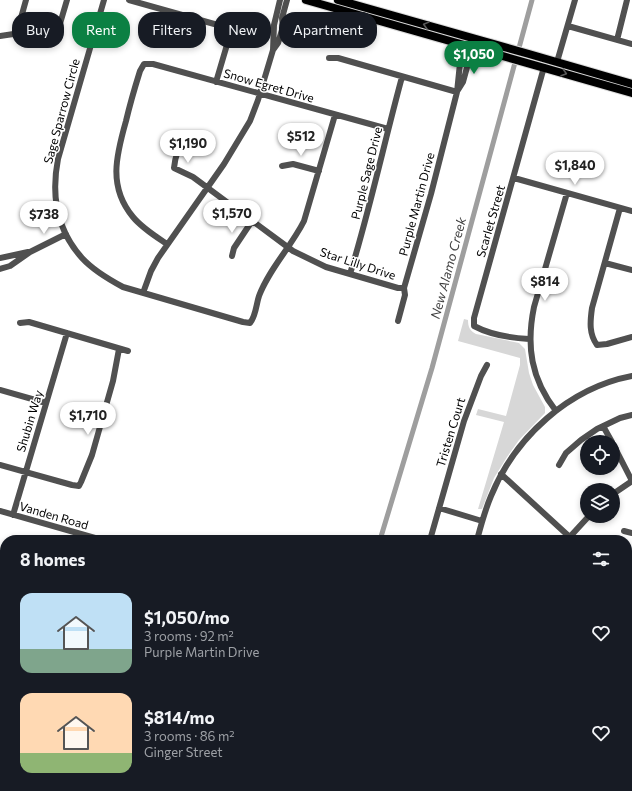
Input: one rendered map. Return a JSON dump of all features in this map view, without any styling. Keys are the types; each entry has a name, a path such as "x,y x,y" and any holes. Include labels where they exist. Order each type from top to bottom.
{"main road":[{"path":"306,0 632,93"},
{"path":"338,0 504,46 632,84"}],"street":[{"path":"22,12 26,0"},
{"path":"63,12 67,0"},
{"name":"Sage Sparrow Circle","path":"104,0 58,159 55,177 57,209 66,234 82,258 93,268 123,287 243,322 250,322 254,316 265,284 288,247"},
{"path":"129,0 225,27 230,30 216,82"},
{"path":"143,293 151,271 166,244 235,148 250,121 273,50 274,25 280,0"},
{"path":"273,50 278,43 283,27 282,18 287,0"},
{"path":"557,62 575,0"},
{"path":"617,40 627,0"},
{"path":"568,26 632,44"},
{"path":"0,36 12,34"},
{"name":"Purple Martin Drive","path":"398,321 405,295 404,288 431,194 457,92 462,44"},
{"name":"Purple Martin Drive","path":"457,92 463,82 469,60 475,48"},
{"path":"329,58 338,58 457,92"},
{"name":"Snow Egret Drive","path":"166,244 133,218 121,198 115,172 118,147 140,71 144,64 152,64 388,129"},
{"name":"Scarlet Street","path":"529,339 501,336 481,330 474,326 474,318 544,67"},
{"name":"Purple Sage Drive","path":"350,274 402,77"},
{"path":"288,247 304,221 335,115"},
{"name":"Star Lilly Drive","path":"186,134 181,142 174,168 193,177 288,247 326,267 398,288 404,288"},
{"path":"282,166 293,164 319,171"},
{"path":"514,178 632,211"},
{"path":"556,411 544,394 537,379 532,361 529,339 530,324 534,307 567,193"},
{"path":"620,208 592,308 590,323 592,338 597,345 607,344 632,337"},
{"path":"232,256 234,248 252,221"},
{"path":"0,269 10,266 30,252 66,234"},
{"path":"0,258 30,252"},
{"path":"605,263 632,270"},
{"path":"20,323 29,322 128,351"},
{"name":"Shubin Way","path":"13,515 67,333"},
{"path":"0,465 72,486 79,486 82,482 92,455 113,381 119,349"},
{"name":"Tristen Court","path":"431,535 464,421 480,376 486,364"},
{"path":"478,535 490,496 512,456 526,439 556,411 566,404 595,388 632,376"},
{"path":"0,390 46,403"},
{"path":"559,466 566,453 582,440 620,418 632,415"},
{"path":"604,426 608,435"},
{"path":"620,458 632,481 620,489"},
{"path":"501,474 566,535"},
{"path":"439,508 482,521"},
{"name":"Vanden Road","path":"0,511 84,535"},
{"path":"573,535 583,523"},
{"path":"624,531 632,534"}],"shaded area":[{"path":"464,319 468,320 468,325 472,332 476,334 519,343 525,349 529,373 533,385 545,407 545,413 519,440 494,478 482,509 478,509 504,422 476,415 478,409 506,416 520,365 520,358 458,341"}],"waterway":[{"name":"New Alamo Creek","path":"382,535 432,368 532,0"}]}
